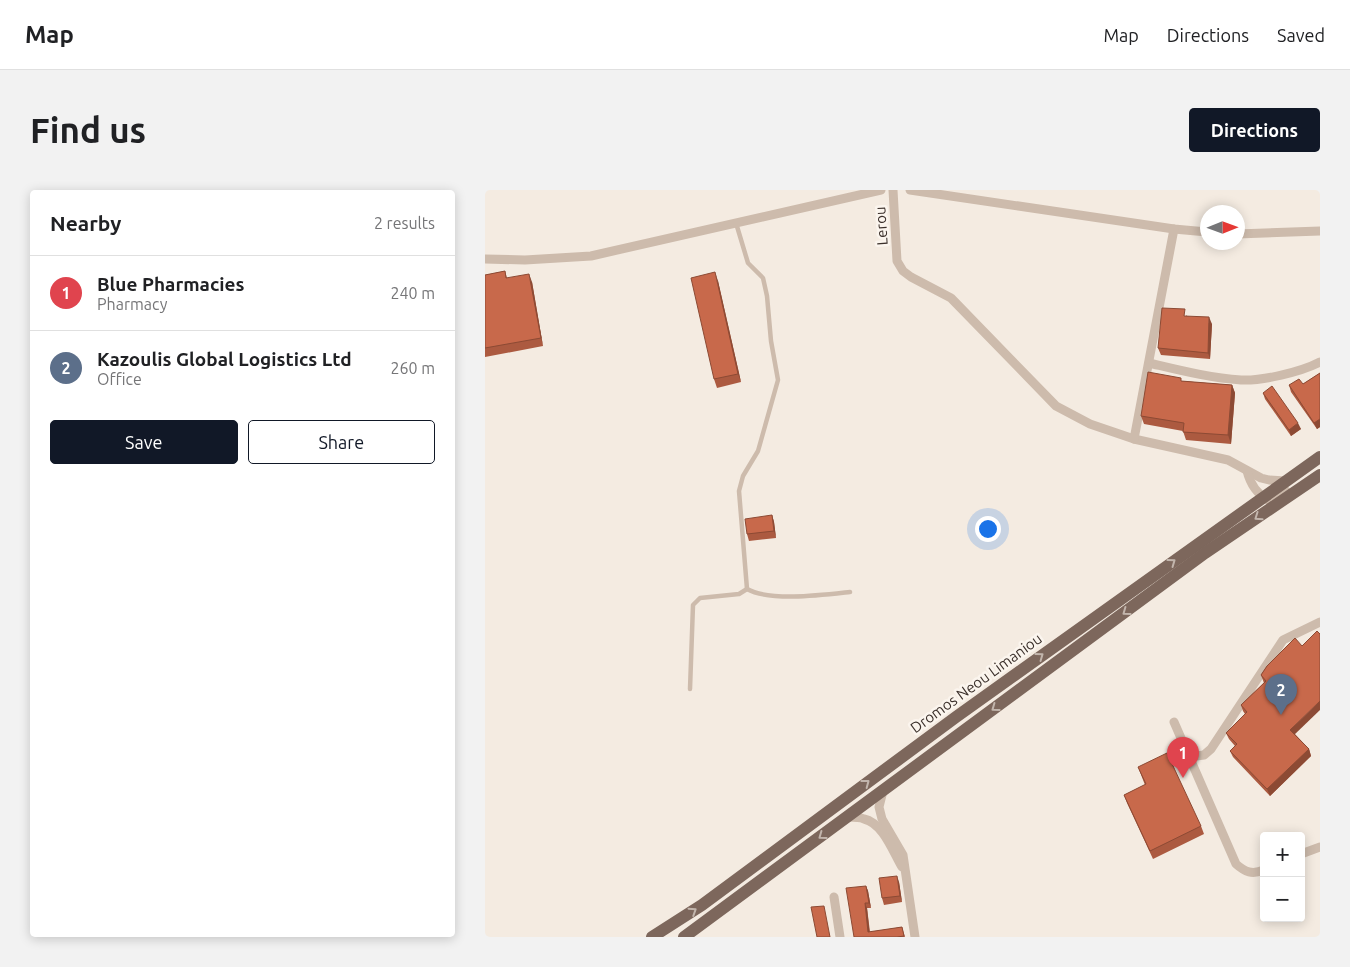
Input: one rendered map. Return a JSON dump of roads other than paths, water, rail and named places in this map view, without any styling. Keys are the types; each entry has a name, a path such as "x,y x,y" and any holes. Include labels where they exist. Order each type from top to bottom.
{"main road":[{"name":"Dromos Neou Limaniou","path":"652,937 702,905 956,717 1320,457"},
{"name":"Dromos Neou Limaniou","path":"684,937 1205,553 1320,475"}],"street":[{"path":"485,258 525,260 591,256 881,190"},
{"name":"Lerou","path":"893,190 897,261 903,271 911,278 951,298 1056,406 1090,424 1133,439"},
{"path":"910,190 1200,231"},
{"path":"1174,229 1133,439 1228,460 1240,465 1247,471 1269,480 1285,481"},
{"path":"1245,234 1320,231"},
{"path":"1149,363 1206,376 1243,380 1303,370 1320,362"},
{"path":"1247,471 1250,481 1262,497 1268,500 1286,491 1298,489"},
{"path":"1189,757 1204,755 1211,749 1283,640 1320,622"},
{"path":"1174,722 1236,864 1244,872 1256,874 1260,872"},
{"path":"883,791 879,807 882,820 903,855 915,937"},
{"path":"849,817 865,819 875,824 890,843 905,872"},
{"path":"1305,853 1320,847"},
{"path":"834,897 841,937"}],"lane":[{"path":"736,223 748,263 763,278 778,380 758,451 743,476 739,491 747,589"},
{"path":"747,589 763,596 823,595 850,592"},
{"path":"690,689 693,605 700,598 739,594 747,589"}],"place":[{"name":"Kazoulis Global Logistics Ltd","path":"1281,715"},
{"name":"Blue Pharmacies","path":"1183,778"}]}
